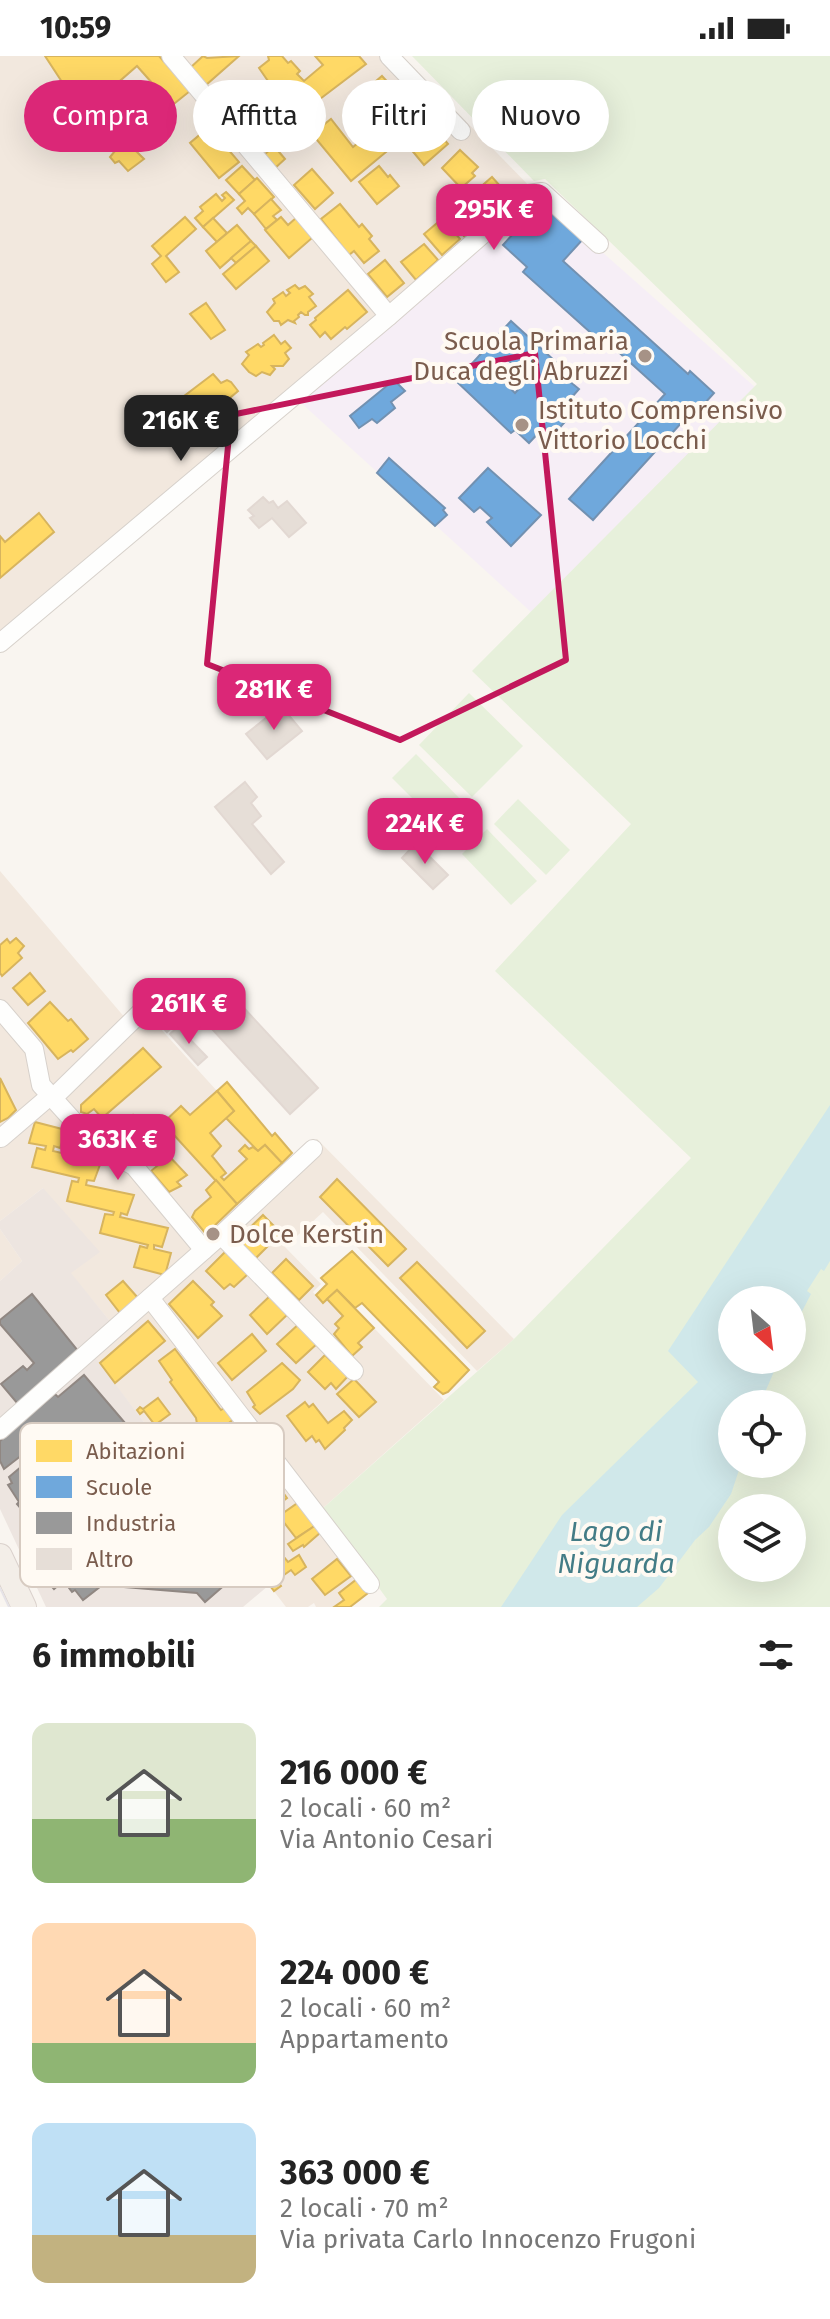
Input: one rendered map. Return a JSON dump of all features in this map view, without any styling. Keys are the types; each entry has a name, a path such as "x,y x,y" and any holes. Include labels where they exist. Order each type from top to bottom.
{"main road":[{"path":"0,1556 24,1607"}],"street":[{"path":"171,56 389,316"},
{"path":"389,56 461,131"},
{"path":"0,643 389,316 529,194 542,192 599,244"},
{"path":"0,1009 34,1049 41,1085 51,1097 96,1146 134,1166 204,1250"},
{"path":"1,1138 51,1097 140,1013"},
{"path":"0,1430 221,1235 313,1149"},
{"path":"221,1235 354,1371"},
{"path":"150,1298 246,1423"},
{"path":"284,1472 370,1584"}],"highlighted area":[{"path":"535,353 566,660 400,740 207,664 231,415"}],"shaded area":[{"path":"0,56 402,56 425,80 342,80 342,152 456,152 456,111 472,128 472,152 496,152 541,198 0,652"},
{"name":"Istituto Comprensivo Vittorio Locchi","path":"541,198 756,388 531,612 299,401"},
{"path":"0,871 126,1019 140,1006 286,1167 317,1139 514,1339 477,1371 323,1212 285,1247 321,1284 313,1292 322,1303 337,1290 444,1400 322,1509 378,1586 350,1607 316,1607 314,1603 308,1607 286,1607 271,1587 284,1587 284,1423 145,1423 87,1348 113,1325 70,1273 43,1188 0,1221"},
{"path":"43,1188 100,1252 71,1273 113,1325 88,1348 145,1423 20,1423 20,1552 0,1509 0,1281 22,1261 0,1229 0,1221"},
{"path":"0,1229 22,1261 0,1281"},
{"path":"37,1587 267,1587 243,1607 46,1607"}],"green space":[{"path":"412,56 830,56 830,1607 379,1607 387,1599 322,1509 514,1339 691,1158 495,971 631,824 472,671 757,384 545,179 534,181 506,152 609,152 609,80 472,80 472,117 456,101 456,80 435,80"},
{"path":"469,693 523,746 472,797 419,745"},
{"path":"416,754 466,805 442,828 392,778"},
{"path":"518,799 570,850 546,875 494,824"},
{"path":"487,829 537,881 511,905 462,854"}],"water":[{"name":"Lago di Niguarda","path":"830,1105 830,1261 807,1291 811,1294 806,1304 806,1286 718,1286 718,1374 773,1374 766,1390 718,1390 718,1478 736,1478 731,1494 718,1494 718,1514 709,1527 695,1540 659,1588 637,1607 501,1607 562,1515 698,1382 668,1351"}],"building: Abitazioni":[{"path":"45,56 159,56 190,91 177,101 177,80 149,80 137,66 121,80 61,80"},
{"path":"203,56 239,56 212,80 202,80 191,67"},
{"path":"268,56 282,56 288,63 291,61 303,80 267,80 259,68 269,60"},
{"path":"315,56 359,56 366,64 326,94 326,80 305,80 323,65"},
{"path":"331,119 342,133 342,152 386,152 351,181 326,151 326,123"},
{"path":"460,150 478,167 472,173 475,176 461,188 442,168"},
{"path":"114,152 137,152 144,159 128,171 110,157"},
{"path":"197,152 230,152 239,162 219,178"},
{"path":"267,152 279,152 285,159 274,169 263,156"},
{"path":"413,152 439,152 424,165"},
{"path":"242,166 255,180 239,194 226,180"},
{"path":"379,166 399,186 377,204 359,182"},
{"path":"312,169 333,193 315,209 294,185"},
{"path":"492,177 509,196 464,236 446,217"},
{"path":"257,178 274,197 254,214 248,208 242,214 237,208 245,201 239,194"},
{"path":"226,192 234,200 203,227 195,218 203,211 200,207 216,194 222,201 225,198 222,195"},
{"path":"271,199 281,210 273,216 277,220 266,229 254,214"},
{"path":"340,204 359,227 362,224 372,236 369,239 379,251 364,263 354,251 349,255 321,219"},
{"path":"185,217 196,229 166,256 179,272 166,282 152,264 161,256 152,246"},
{"path":"281,217 288,225 296,218 312,238 289,258 265,230"},
{"path":"213,218 227,233 217,242 203,227"},
{"path":"443,218 460,239 442,255 424,234"},
{"path":"237,225 251,241 220,268 206,251"},
{"path":"251,241 256,246 236,263 231,258"},
{"path":"424,244 438,260 416,280 401,262"},
{"path":"256,246 269,261 236,289 223,274"},
{"path":"385,260 404,283 387,297 368,274"},
{"path":"295,285 299,289 305,286 313,294 309,297 316,306 308,315 301,312 295,323 288,320 281,325 267,312 275,303 273,299 283,292 286,296 290,293 287,290"},
{"path":"348,290 367,312 331,339 325,332 320,337 310,325"},
{"path":"206,303 225,330 211,339 190,314"},
{"path":"274,335 281,344 285,341 291,348 285,353 289,359 283,366 272,366 275,369 270,375 262,372 256,376 242,364 249,355 246,352 258,344 261,347"},
{"path":"213,374 221,383 231,382 238,391 185,436 177,427 168,428 159,418"},
{"path":"39,513 54,532 0,578 0,536 5,542"},
{"path":"16,938 24,946 18,953 22,958 2,976 0,945 7,939 10,943"},
{"path":"30,973 45,991 28,1005 13,988"},
{"path":"50,1002 68,1021 71,1019 88,1039 73,1052 71,1050 58,1059 28,1023"},
{"path":"143,1048 161,1067 102,1118 94,1109 87,1114 81,1112 81,1105"},
{"path":"0,1078 16,1110 0,1122"},
{"path":"227,1082 272,1136 275,1133 292,1153 282,1163 265,1145 258,1151 226,1118 234,1111 217,1091"},
{"path":"217,1091 234,1111 210,1133 221,1146 212,1156 226,1173 221,1177 224,1180 247,1159 239,1151 245,1145 258,1151 265,1145 282,1163 237,1204 163,1123 181,1106 190,1115"},
{"path":"133,1115 162,1149 151,1157 144,1148 135,1153 115,1131"},
{"path":"35,1122 66,1130 60,1148 54,1146 53,1151 101,1162 94,1181 87,1180 86,1185 134,1195 127,1215 121,1213 120,1217 168,1228 162,1247 154,1245 154,1249 171,1253 165,1275 134,1267 140,1246 147,1248 148,1245 100,1233 105,1214 113,1215 114,1212 67,1201 72,1181 78,1182 79,1178 32,1167 37,1148 45,1150 46,1146 29,1143"},
{"path":"169,1156 187,1175 177,1182 181,1186 169,1192 151,1171"},
{"path":"337,1179 406,1249 388,1266 320,1197"},
{"path":"216,1180 237,1204 206,1234 192,1217 211,1197 206,1190"},
{"path":"263,1215 281,1233 254,1260 236,1241"},
{"path":"226,1251 248,1274 234,1287 230,1284 224,1289 206,1271"},
{"path":"352,1251 469,1370 448,1392 443,1394 434,1387 439,1382 362,1303 355,1308 337,1290 323,1303 316,1295 327,1284 321,1278"},
{"path":"286,1259 313,1286 299,1300 272,1273"},
{"path":"417,1262 485,1331 467,1348 400,1278"},
{"path":"123,1281 138,1298 120,1313 106,1295"},
{"path":"193,1281 214,1302 211,1305 222,1316 198,1338 169,1304"},
{"path":"337,1290 374,1328 358,1343 362,1347 352,1356 334,1334 339,1328 335,1324 343,1316 327,1299"},
{"path":"271,1295 289,1313 267,1334 250,1315"},
{"path":"148,1321 165,1341 115,1383 100,1363"},
{"path":"300,1323 319,1342 296,1363 277,1344"},
{"path":"252,1334 266,1351 232,1380 218,1363"},
{"path":"175,1349 221,1410 226,1407 234,1419 229,1423 197,1423 159,1361"},
{"path":"325,1355 350,1374 336,1389 331,1383 325,1389 308,1372"},
{"path":"282,1363 300,1380 260,1414 253,1407 255,1405 247,1392"},
{"path":"354,1379 376,1402 359,1417 337,1394"},
{"path":"158,1398 170,1414 153,1423 144,1411 140,1414 137,1410 140,1407 143,1409"},
{"path":"305,1402 309,1407 313,1404 328,1423 344,1411 352,1420 325,1449 312,1436 306,1441 287,1416"},
{"path":"299,1502 316,1525 296,1538 284,1522 284,1512"},
{"path":"316,1525 321,1532 304,1547 293,1551 288,1544"},
{"path":"299,1555 306,1567 295,1575 291,1570 284,1575 284,1557 288,1562"},
{"path":"337,1559 351,1576 325,1595 312,1579"},
{"path":"357,1579 368,1593 350,1607 334,1607 344,1600 339,1593"}],"building: Scuole":[{"name":"Scuola Primaria Duca degli Abruzzi","path":"543,201 584,238 563,261 688,374 690,371 714,393 686,424 683,421 593,520 569,499 665,394 523,272 527,267 503,245"},
{"path":"511,321 567,372 563,376 579,389 564,406 572,414 553,435 544,427 529,443 515,430 511,433 456,381","holes":["505,357 528,379 515,393 492,371"]},
{"path":"394,380 405,391 391,402 395,408 377,423 372,419 359,428 350,416"},
{"path":"389,458 445,508 443,510 447,515 435,526 377,473"},
{"path":"488,468 541,515 511,546 487,522 492,518 480,507 474,512 459,498"}],"building: Industria":[{"path":"32,1294 79,1352 18,1404 1,1384 23,1366 27,1370 34,1363 0,1324 0,1320"},
{"path":"84,1375 125,1423 21,1423 55,1394 58,1397"},
{"path":"20,1424 20,1457 4,1469 0,1461 0,1441"},
{"path":"20,1468 20,1508 8,1485 12,1483 9,1477"},
{"path":"70,1587 100,1587 83,1600"},
{"path":"124,1587 222,1587 205,1602 197,1593"}],"building: Altro":[{"path":"263,497 269,503 273,501 278,508 287,501 306,523 289,537 272,518 259,528 250,518 254,516 248,510"},
{"path":"281,706 302,731 267,759 246,734"},
{"path":"245,782 257,797 251,803 261,816 252,824 284,862 271,874 215,807"},
{"path":"416,843 448,875 433,889 402,858"},
{"path":"218,980 318,1088 290,1114 190,1005"},
{"path":"157,1003 176,1023 167,1032 148,1011"},
{"path":"178,1027 207,1057 198,1065 170,1034"}],"tram line":[{"path":"0,1588 9,1607"}],"place":[{"name":"Scuola Primaria Duca degli Abruzzi","path":"645,356"},
{"name":"Istituto Comprensivo Vittorio Locchi","path":"522,425"},
{"name":"Dolce Kerstin","path":"213,1234"}]}
